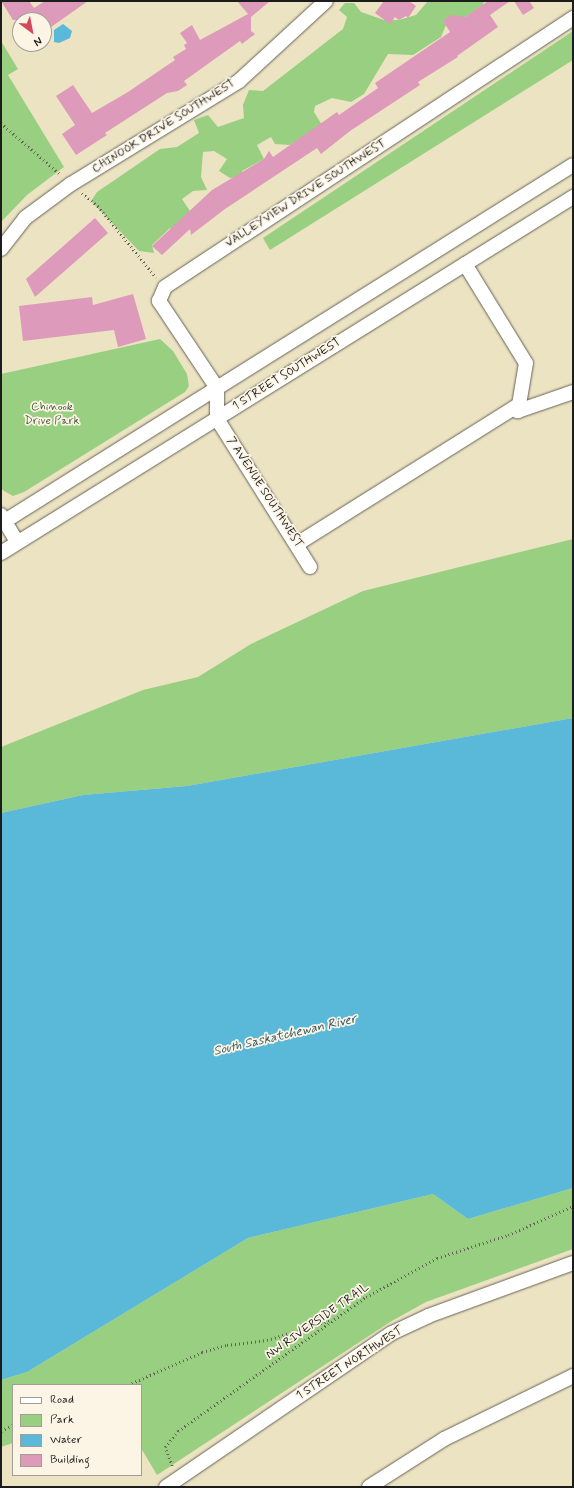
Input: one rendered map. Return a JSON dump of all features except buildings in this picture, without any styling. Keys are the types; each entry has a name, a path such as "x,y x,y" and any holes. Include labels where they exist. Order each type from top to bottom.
{"street":[{"name":"CHINOOK DRIVE SOUTHWEST","path":"1,249 25,218 71,184 239,81 326,1"},
{"name":"VALLEYVIEW DRIVE SOUTHWEST","path":"164,287 573,18"},
{"path":"17,542 3,518 216,388 573,165"},
{"name":"1 STREET SOUTHWEST","path":"1,553 573,197"},
{"path":"465,264 526,363 518,411 573,392"},
{"path":"164,287 159,301 216,388 217,419"},
{"path":"298,544 519,405"},
{"name":"7 AVENUE SOUTHWEST","path":"217,419 298,544 310,567"},
{"name":"1 STREET NORTHWEST","path":"166,1487 180,1483 392,1334 428,1316 573,1263"},
{"path":"369,1487 444,1439 573,1376"}],"path":[{"path":"1,123 98,206 164,287"},
{"name":"NW RIVERSIDE TRAIL","path":"180,1483 165,1447 178,1431 333,1319 366,1297 437,1258 508,1235 573,1206"},
{"path":"130,1384 202,1352 227,1345 267,1340 333,1319"},
{"path":"1,1431 12,1426"}],"green space":[{"path":"428,1 484,1 483,5 465,17 443,21 446,25 441,37 413,55 388,54 364,94 351,102 332,98 315,106 314,112 322,125 290,145 275,144 271,137 257,145 264,159 242,171 244,177 230,178 219,171 227,159 214,151 203,152 201,177 207,190 193,191 182,199 190,211 179,237 170,228 152,245 154,253 139,251 91,201 97,192 160,149 177,147 199,133 194,120 208,115 218,127 244,118 243,105 249,90 263,91 343,29 347,17 339,10 345,3 354,3 361,12 384,20 399,20 416,15"},
{"path":"573,31 573,60 270,250 263,238"},
{"path":"1,41 18,69 8,75 64,167 27,195 1,222"},
{"name":"Chinook Drive Park","path":"160,339 173,351 187,374 189,386 185,392 24,492 13,496 1,488 1,374"},
{"path":"573,539 573,718 187,786 83,795 1,813 1,747 143,690 198,677 251,644 363,591"},
{"path":"573,1188 573,1249 426,1302 390,1322 157,1475 142,1450 142,1384 12,1384 12,1443 1,1447 1,1380 27,1372 248,1238 433,1194 468,1219"}],"water":[{"path":"63,24 72,31 70,38 59,43 54,42 54,30"},
{"name":"South Saskatchewan River","path":"573,718 573,1188 468,1219 433,1194 248,1238 27,1372 1,1380 1,813 83,795 187,786"}]}
